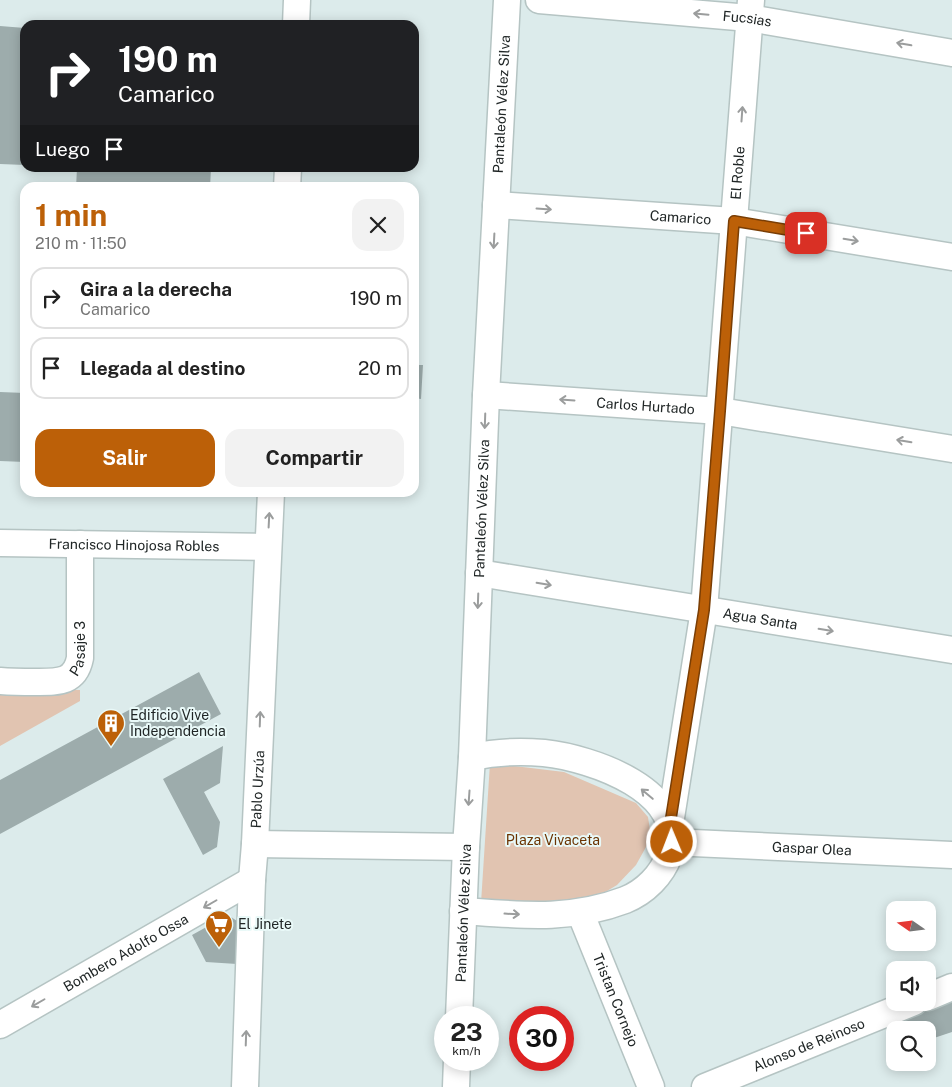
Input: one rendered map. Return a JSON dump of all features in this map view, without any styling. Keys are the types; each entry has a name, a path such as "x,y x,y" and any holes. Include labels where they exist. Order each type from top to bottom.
{"street":[{"path":"296,20 297,0"},
{"name":"Pantaleón Vélez Silva","path":"459,1006 472,757 486,394 507,0"},
{"name":"Fucsias","path":"539,0 750,9 952,53"},
{"name":"El Roble","path":"671,833 704,610 750,9"},
{"name":"Camarico","path":"496,205 734,221 952,257"},
{"name":"Carlos Hurtado","path":"486,394 720,411 952,449"},
{"name":"Pablo Urzúa","path":"244,1087 271,497"},
{"name":"Francisco Hinojosa Robles","path":"0,543 268,547"},
{"name":"Pasaje 3","path":"0,682 57,682 68,678 75,671 80,658 80,544"},
{"name":"Agua Santa","path":"479,573 952,650"},
{"path":"463,911 548,916 580,912 612,904 638,893 662,871 668,856 671,833 661,807 640,788 623,777 597,765 536,752 497,753 472,757"},
{"name":"Gaspar Olea","path":"671,833 952,855"},
{"path":"255,844 466,847"},
{"name":"Bombero Adolfo Ossa","path":"0,1025 252,880"},
{"name":"Tristan Cornejo","path":"580,912 651,1087"},
{"path":"936,994 952,987"},
{"name":"Alonso de Reinoso","path":"705,1087 892,1011"},
{"path":"456,1087 457,1071"}],"green space":[{"path":"0,689 80,690 80,701 0,746"},
{"name":"Plaza Vivaceta","path":"490,763 564,772 636,803 648,817 650,830 646,847 636,865 617,885 597,897 574,904 481,903"}],"building":[{"path":"0,26 20,28 20,165 0,164"},
{"path":"77,172 211,172 210,182 76,182"},
{"path":"419,365 423,365 421,399 419,399"},
{"path":"0,392 20,393 20,462 0,461"},
{"name":"Edificio Vive Independencia","path":"199,672 221,714 0,834 0,780"},
{"path":"223,746 220,783 204,792 220,822 217,847 203,855 163,779"},
{"name":"El Jinete","path":"228,915 240,923 237,964 206,962 192,935"},
{"path":"952,997 952,1032 936,1037 936,1021 901,1021 899,1015 911,1011 936,1011 936,1002"}],"place":[{"name":"Edificio Vive Independencia","path":"111,747"},
{"name":"El Jinete","path":"219,948"}],"route":[{"path":"672,842 670,824 704,610 734,221 806,233"}]}
